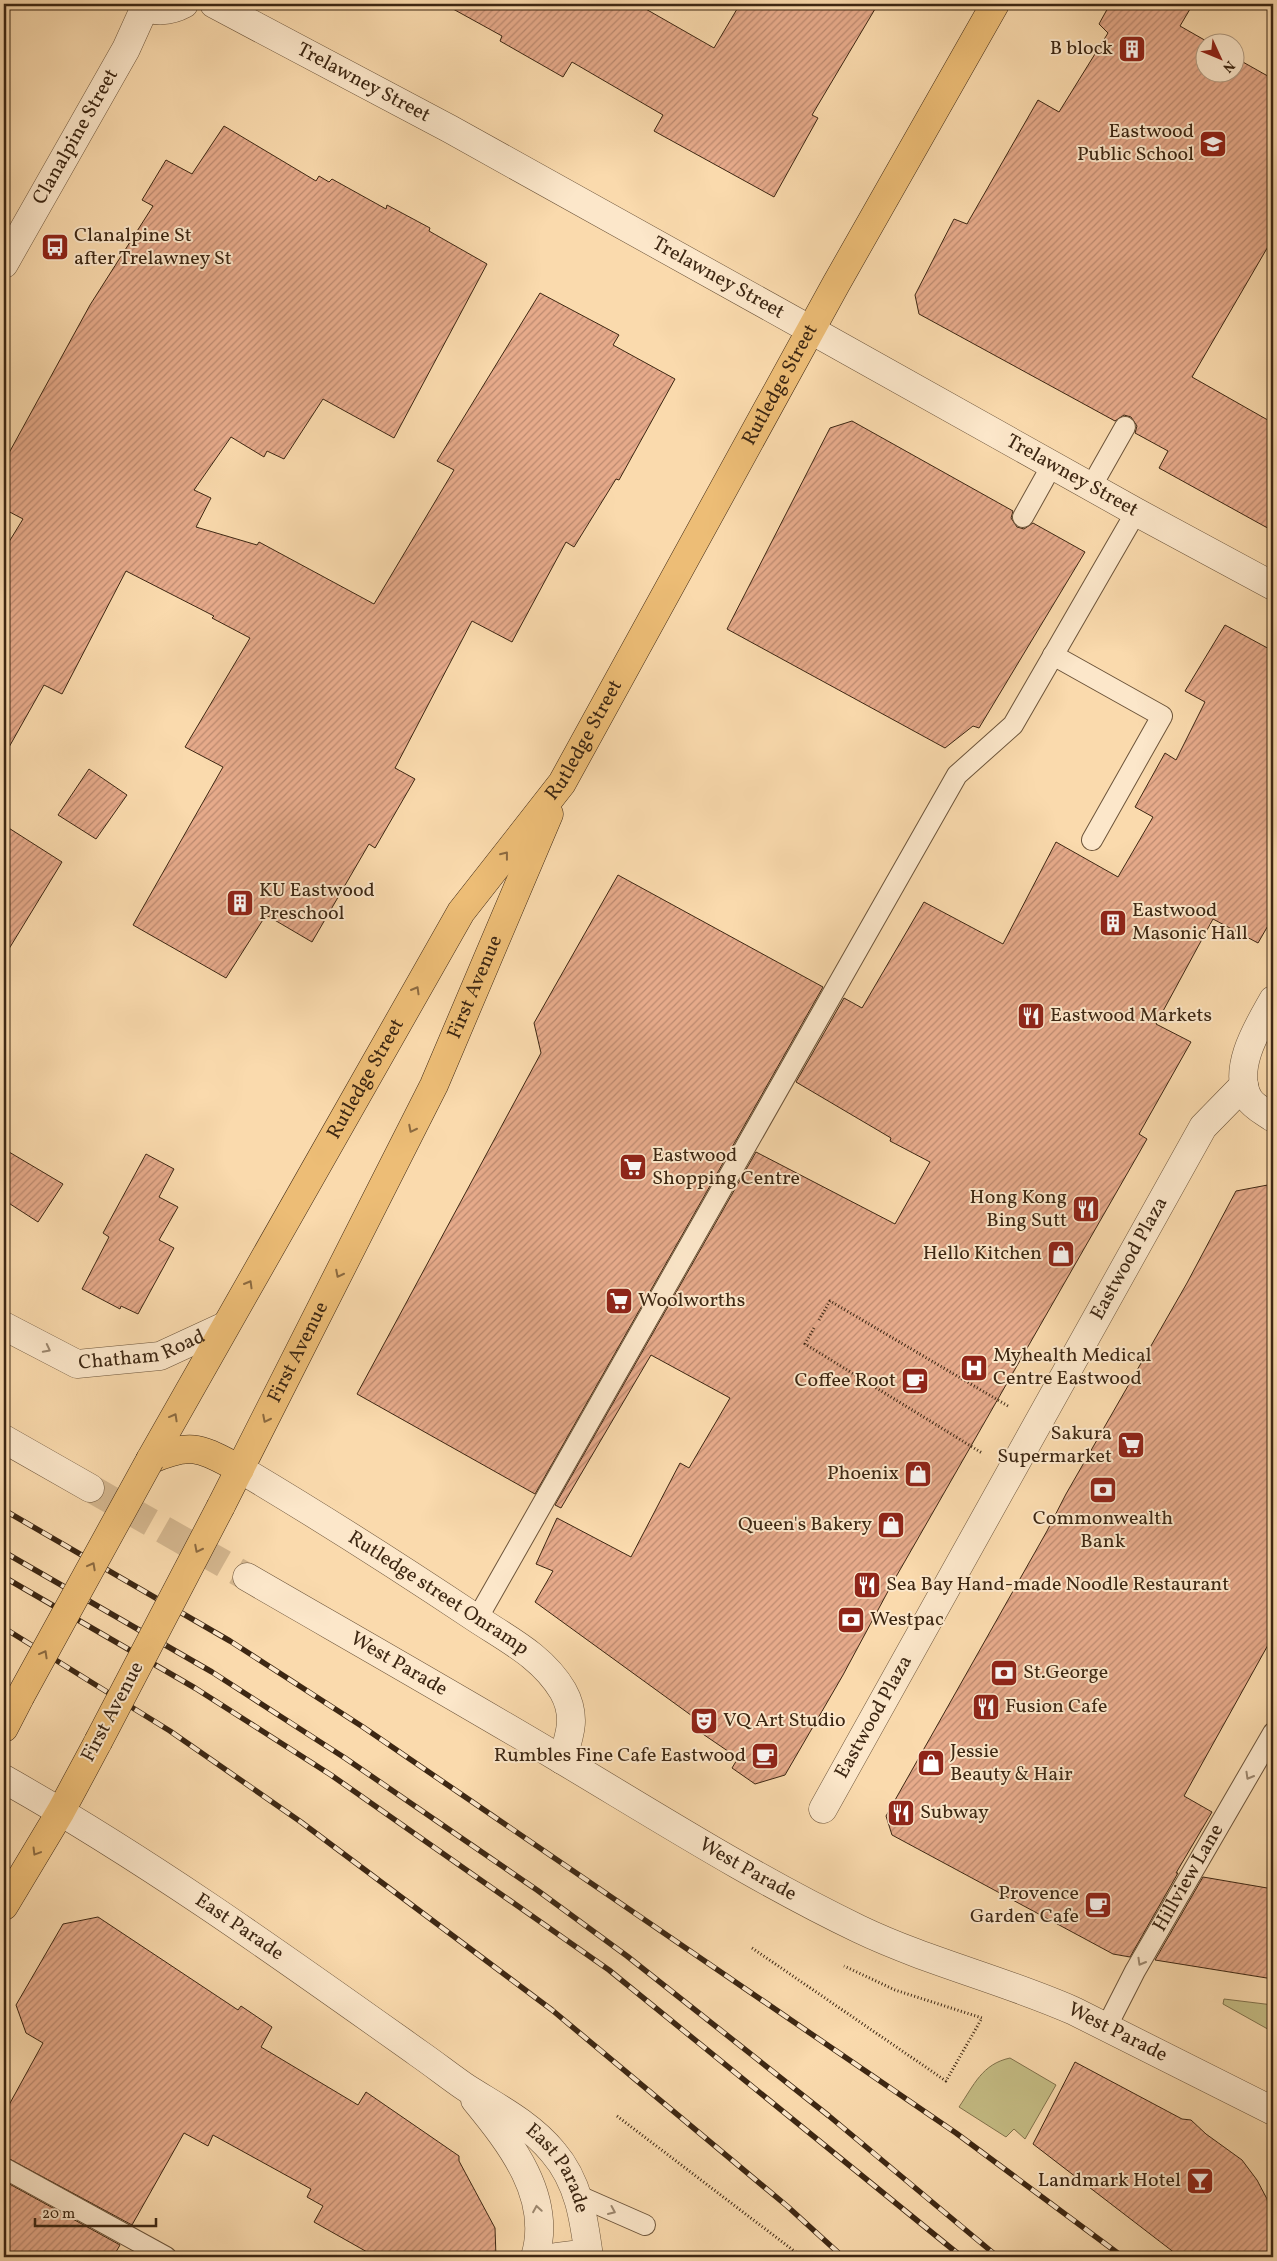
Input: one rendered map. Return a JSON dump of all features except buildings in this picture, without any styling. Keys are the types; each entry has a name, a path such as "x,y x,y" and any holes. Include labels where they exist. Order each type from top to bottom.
{"main road":[{"name":"Rutledge Street","path":"150,1460 460,912 562,783 811,330 995,4"},
{"name":"First Avenue","path":"4,1906 61,1811 98,1742 240,1469 434,1086 562,783"},
{"path":"4,1728 150,1460 181,1449 204,1450 240,1469"}],"street":[{"path":"143,5 164,11 184,4"},
{"name":"Trelawney Street","path":"214,4 450,129 1136,512 1273,586"},
{"name":"Clanalpine Street","path":"4,264 126,49 143,5"},
{"path":"1273,1000 1251,1040 1244,1063 1244,1085 1248,1098 1256,1107 1273,1118"},
{"name":"Eastwood Plaza","path":"823,1809 1203,1127 1244,1085"},
{"name":"Chatham Road","path":"4,1326 77,1364 160,1356 225,1326"},
{"path":"4,1439 90,1488"},
{"name":"Rutledge street Onramp","path":"240,1469 352,1537 522,1648 548,1668 563,1692 570,1710 572,1731 562,1760"},
{"name":"West Parade","path":"247,1577 710,1848 860,1929 986,1978 1040,1996 1107,2026 1273,2111"},
{"name":"East Parade","path":"4,1778 61,1811 174,1884 465,2086 513,2116 534,2133 553,2152 569,2175 579,2196 589,2257"},
{"name":"East Parade","path":"465,2086 499,2129 528,2175 540,2225 535,2257"},
{"path":"557,2257 573,2255 589,2257"}],"lane":[{"path":"1091,487 1125,427"},
{"path":"1023,517 1052,465"},
{"path":"478,1619 957,775 1014,725 1136,512"},
{"path":"1054,655 1162,716 1092,840"},
{"name":"Hillview Lane","path":"1107,2026 1135,1971 1271,1740"},
{"path":"4,2168 166,2257"},
{"path":"579,2196 644,2225"}],"path":[{"path":"819,1320 830,1301 1038,1423"},
{"path":"814,1328 805,1344 1012,1470"},
{"path":"752,1948 946,2081 982,2018 895,1990 844,1966"},
{"path":"617,2116 802,2257"}],"shaded area":[{"path":"1224,1999 1273,2005 1273,2032 1223,2004"},
{"path":"1010,2058 1056,2085 1025,2139 1014,2129 1006,2137 959,2107 974,2083 986,2070 1000,2061"}],"tunnel":[{"path":"90,1488 247,1577"}],"railway":[{"path":"4,1510 230,1641 363,1727 956,2133 1123,2257"},
{"path":"4,1552 212,1672 345,1758 537,1890 627,1956 829,2116 998,2257"},
{"path":"4,1577 195,1688 331,1775 609,1970 962,2257"},
{"path":"4,1628 170,1731 301,1822 552,2010 787,2206 843,2257"}],"place":[{"name":"B block","path":"1132,49"},
{"name":"Eastwood Public School","path":"1213,144"},
{"name":"Clanalpine St after Trelawney St","path":"55,247"},
{"name":"KU Eastwood Preschool","path":"240,903"},
{"name":"Eastwood Masonic Hall","path":"1113,923"},
{"name":"Eastwood Markets","path":"1031,1016"},
{"name":"Eastwood Shopping Centre","path":"633,1167"},
{"name":"Hong Kong Bing Sutt","path":"1086,1209"},
{"name":"Hello Kitchen","path":"1061,1254"},
{"name":"Woolworths","path":"619,1301"},
{"name":"Myhealth Medical Centre Eastwood","path":"974,1368"},
{"name":"Coffee Root","path":"915,1381"},
{"name":"Sakura Supermarket","path":"1131,1445"},
{"name":"Phoenix","path":"918,1474"},
{"name":"Commonwealth Bank","path":"1103,1490"},
{"name":"Queen's Bakery","path":"891,1525"},
{"name":"Sea Bay Hand-made Noodle Restaurant","path":"867,1585"},
{"name":"Westpac","path":"851,1620"},
{"name":"St.George","path":"1004,1673"},
{"name":"Fusion Cafe","path":"986,1707"},
{"name":"VQ Art Studio","path":"704,1721"},
{"name":"Rumbles Fine Cafe Eastwood","path":"765,1756"},
{"name":"Jessie Beauty & Hair","path":"931,1763"},
{"name":"Subway","path":"901,1813"},
{"name":"Provence Garden Cafe","path":"1098,1905"},
{"name":"Landmark Hotel","path":"1200,2181"}]}
